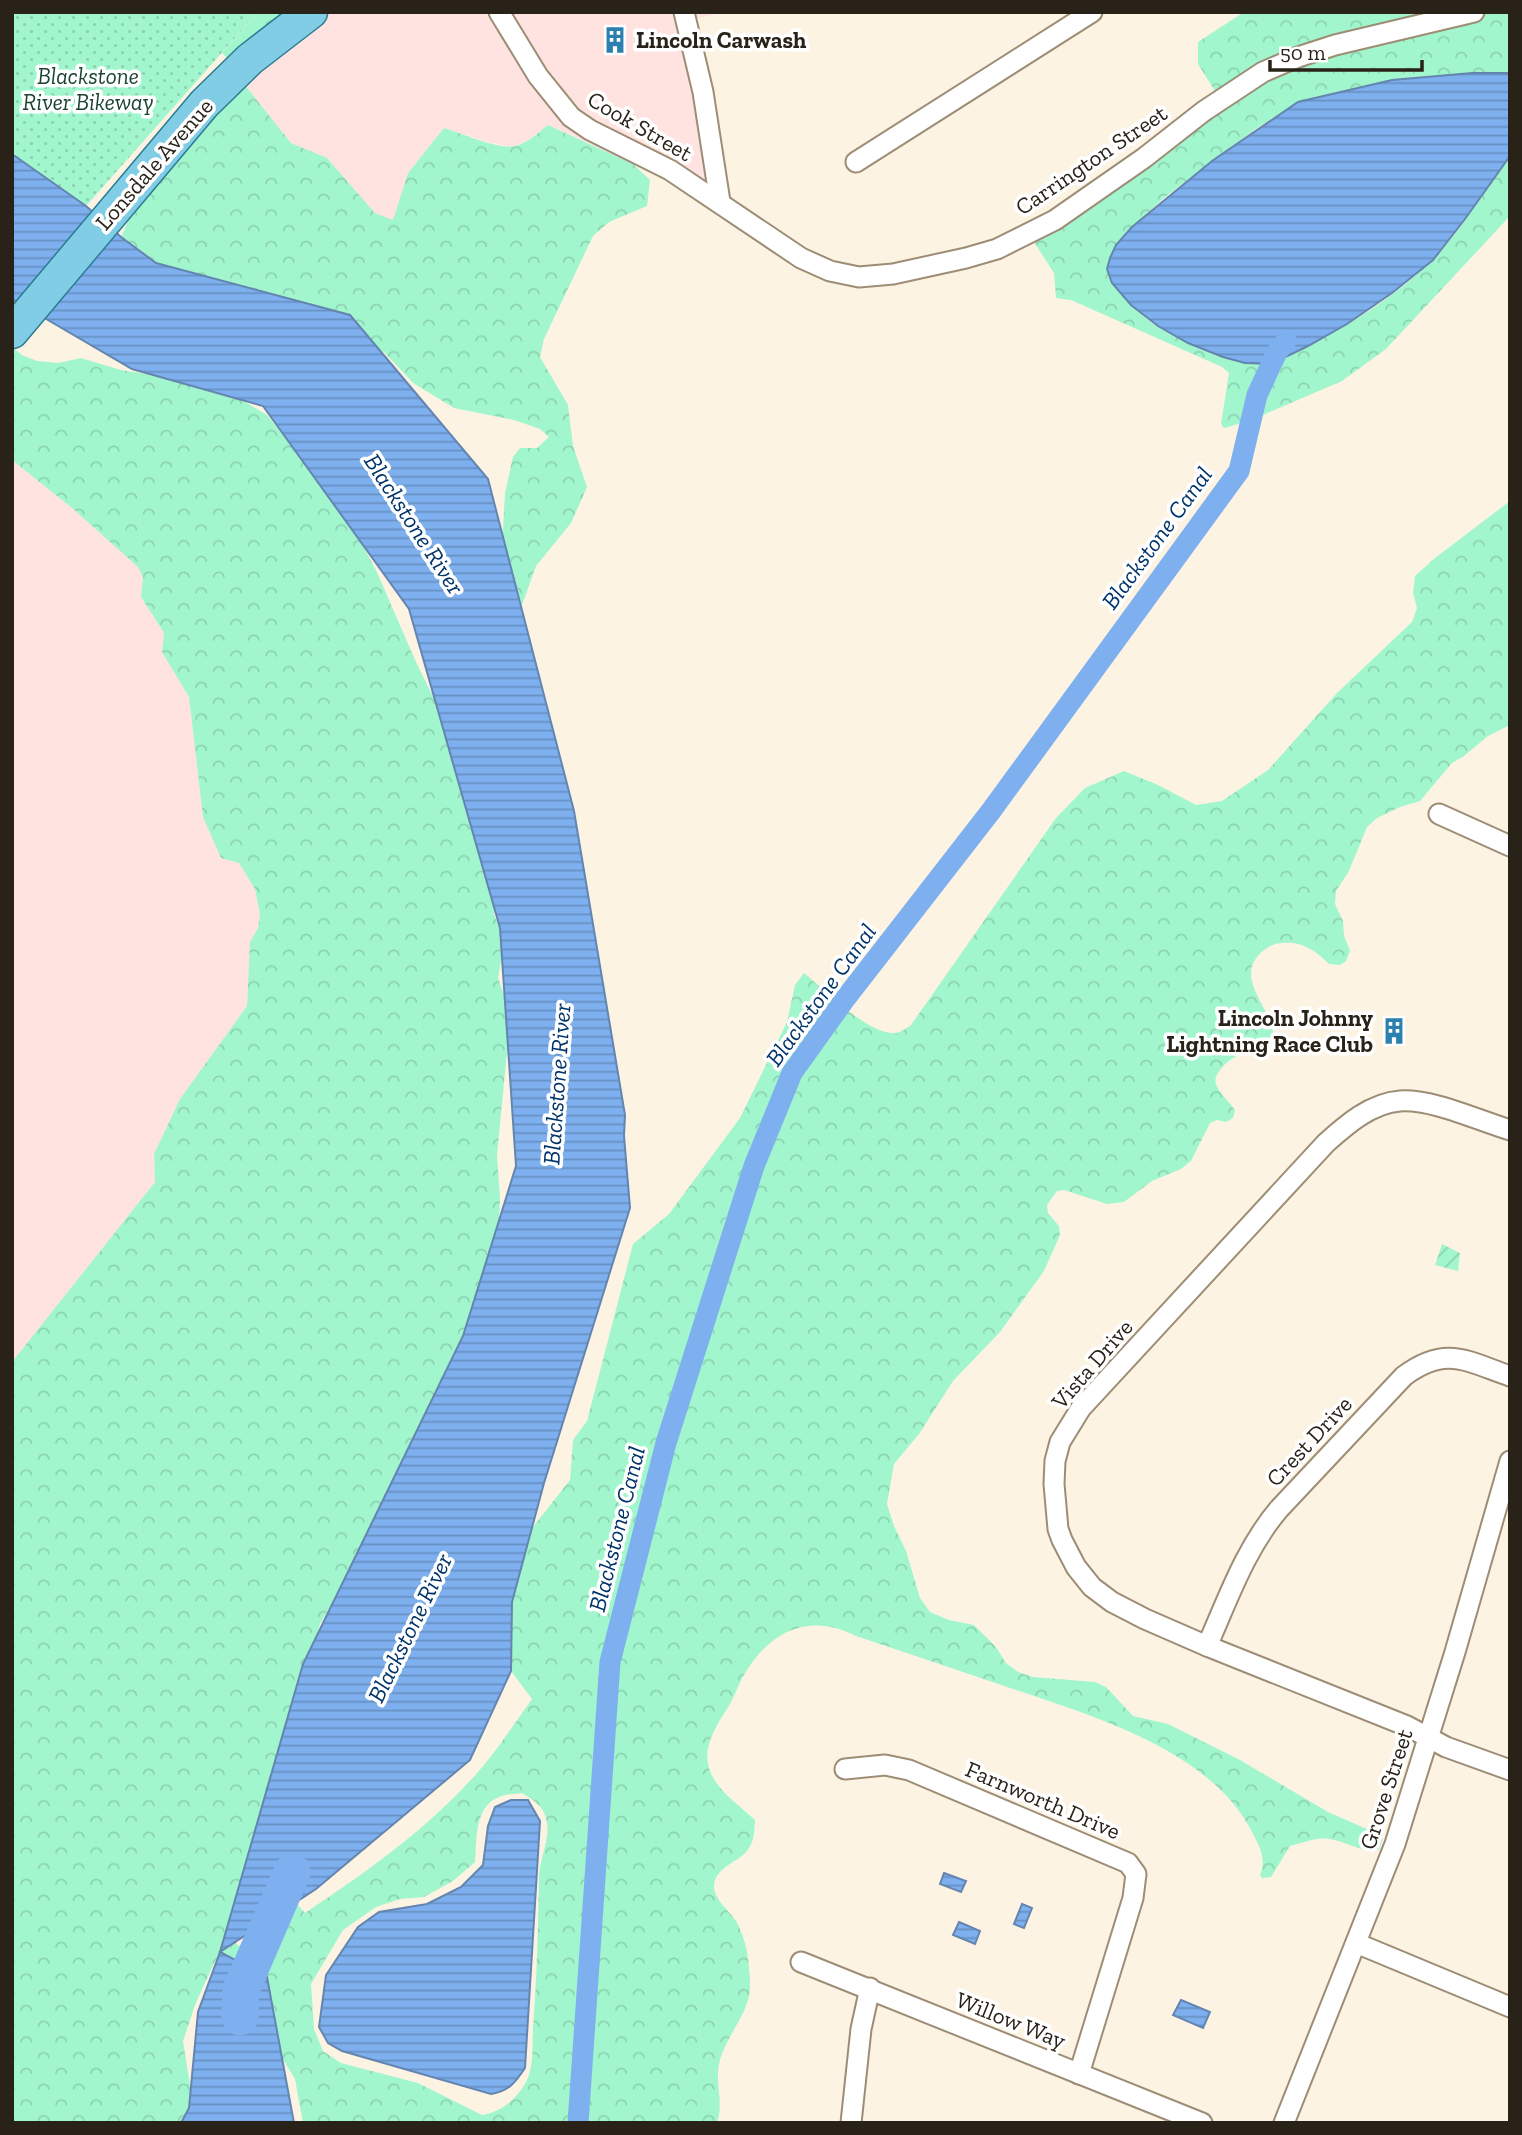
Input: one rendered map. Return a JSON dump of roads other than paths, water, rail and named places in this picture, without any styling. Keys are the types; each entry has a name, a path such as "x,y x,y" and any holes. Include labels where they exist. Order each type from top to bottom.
{"main road":[{"name":"Lonsdale Avenue","path":"12,332 204,104 234,73 311,12"}],"street":[{"name":"Cook Street","path":"499,12 538,76 571,117 590,130 670,170 720,202"},
{"path":"684,12 703,92 720,202"},
{"path":"856,162 1069,18 1092,12"},
{"name":"Carrington Street","path":"720,202 801,258 830,271 859,277 893,274 966,258 997,249 1055,219 1144,158 1203,111 1263,72 1335,45 1474,12"},
{"path":"1439,814 1510,846"},
{"name":"Vista Drive","path":"1510,1130 1420,1102 1398,1101 1361,1115 1325,1143 1081,1408 1060,1442 1055,1461 1054,1484 1058,1528 1065,1549 1093,1587 1112,1602 1207,1646 1407,1726 1446,1747 1510,1770"},
{"name":"Crest Drive","path":"1207,1646 1251,1548 1262,1530 1404,1376 1420,1365 1446,1357 1461,1359 1510,1376"},
{"name":"Grove Street","path":"1284,2123 1395,1844 1505,1496 1510,1461"},
{"name":"Farnworth Drive","path":"845,1769 885,1765 909,1770 1128,1863 1136,1874 1133,1898 1079,2074"},
{"path":"1356,1943 1510,2007"},
{"name":"Willow Way","path":"801,1962 1202,2123"},
{"path":"851,2123 861,2029 870,1988"}],"water":[{"path":"1472,73 1510,73 1510,156 1433,260 1347,324 1271,364 1245,363 1188,343 1158,326 1131,305 1112,283 1107,269 1110,258 1116,245 1132,227 1212,161 1298,102 1392,80"},
{"path":"12,154 86,206 156,263 350,315 488,479 574,811 625,1115 624,1136 630,1208 544,1483 512,1602 511,1671 470,1760 316,1889 220,1952 303,1664 463,1336 516,1166 500,928 409,609 263,406 132,369 12,299"},
{"path":"511,1800 528,1800 540,1821 525,2068 518,2078 511,2086 491,2094 342,2051 328,2043 319,2027 326,1975 358,1927 379,1912 427,1904 461,1887 483,1865 488,1826 495,1807"},
{"path":"944,1873 966,1881 961,1892 940,1884"},
{"path":"1022,1904 1032,1908 1024,1928 1014,1924"},
{"path":"959,1922 980,1931 975,1944 953,1935"},
{"path":"220,1952 267,1977 294,2123 181,2123 189,2108 198,2012"},
{"path":"1181,2000 1210,2012 1203,2028 1173,2015"}],"waterway":[{"name":"Blackstone Canal","path":"578,2123 610,1662 666,1443 754,1166 792,1073 845,999 991,811 1239,471 1257,395 1277,352 1286,341"},
{"name":"Blackstone River","path":"240,2017 241,1990 292,1872"}],"place":[{"name":"Lincoln Carwash","path":"615,40"},
{"name":"Lincoln Johnny Lightning Race Club","path":"1394,1031"}],"park label":[{"name":"Blackstone River Bikeway","path":"88,89"}]}
